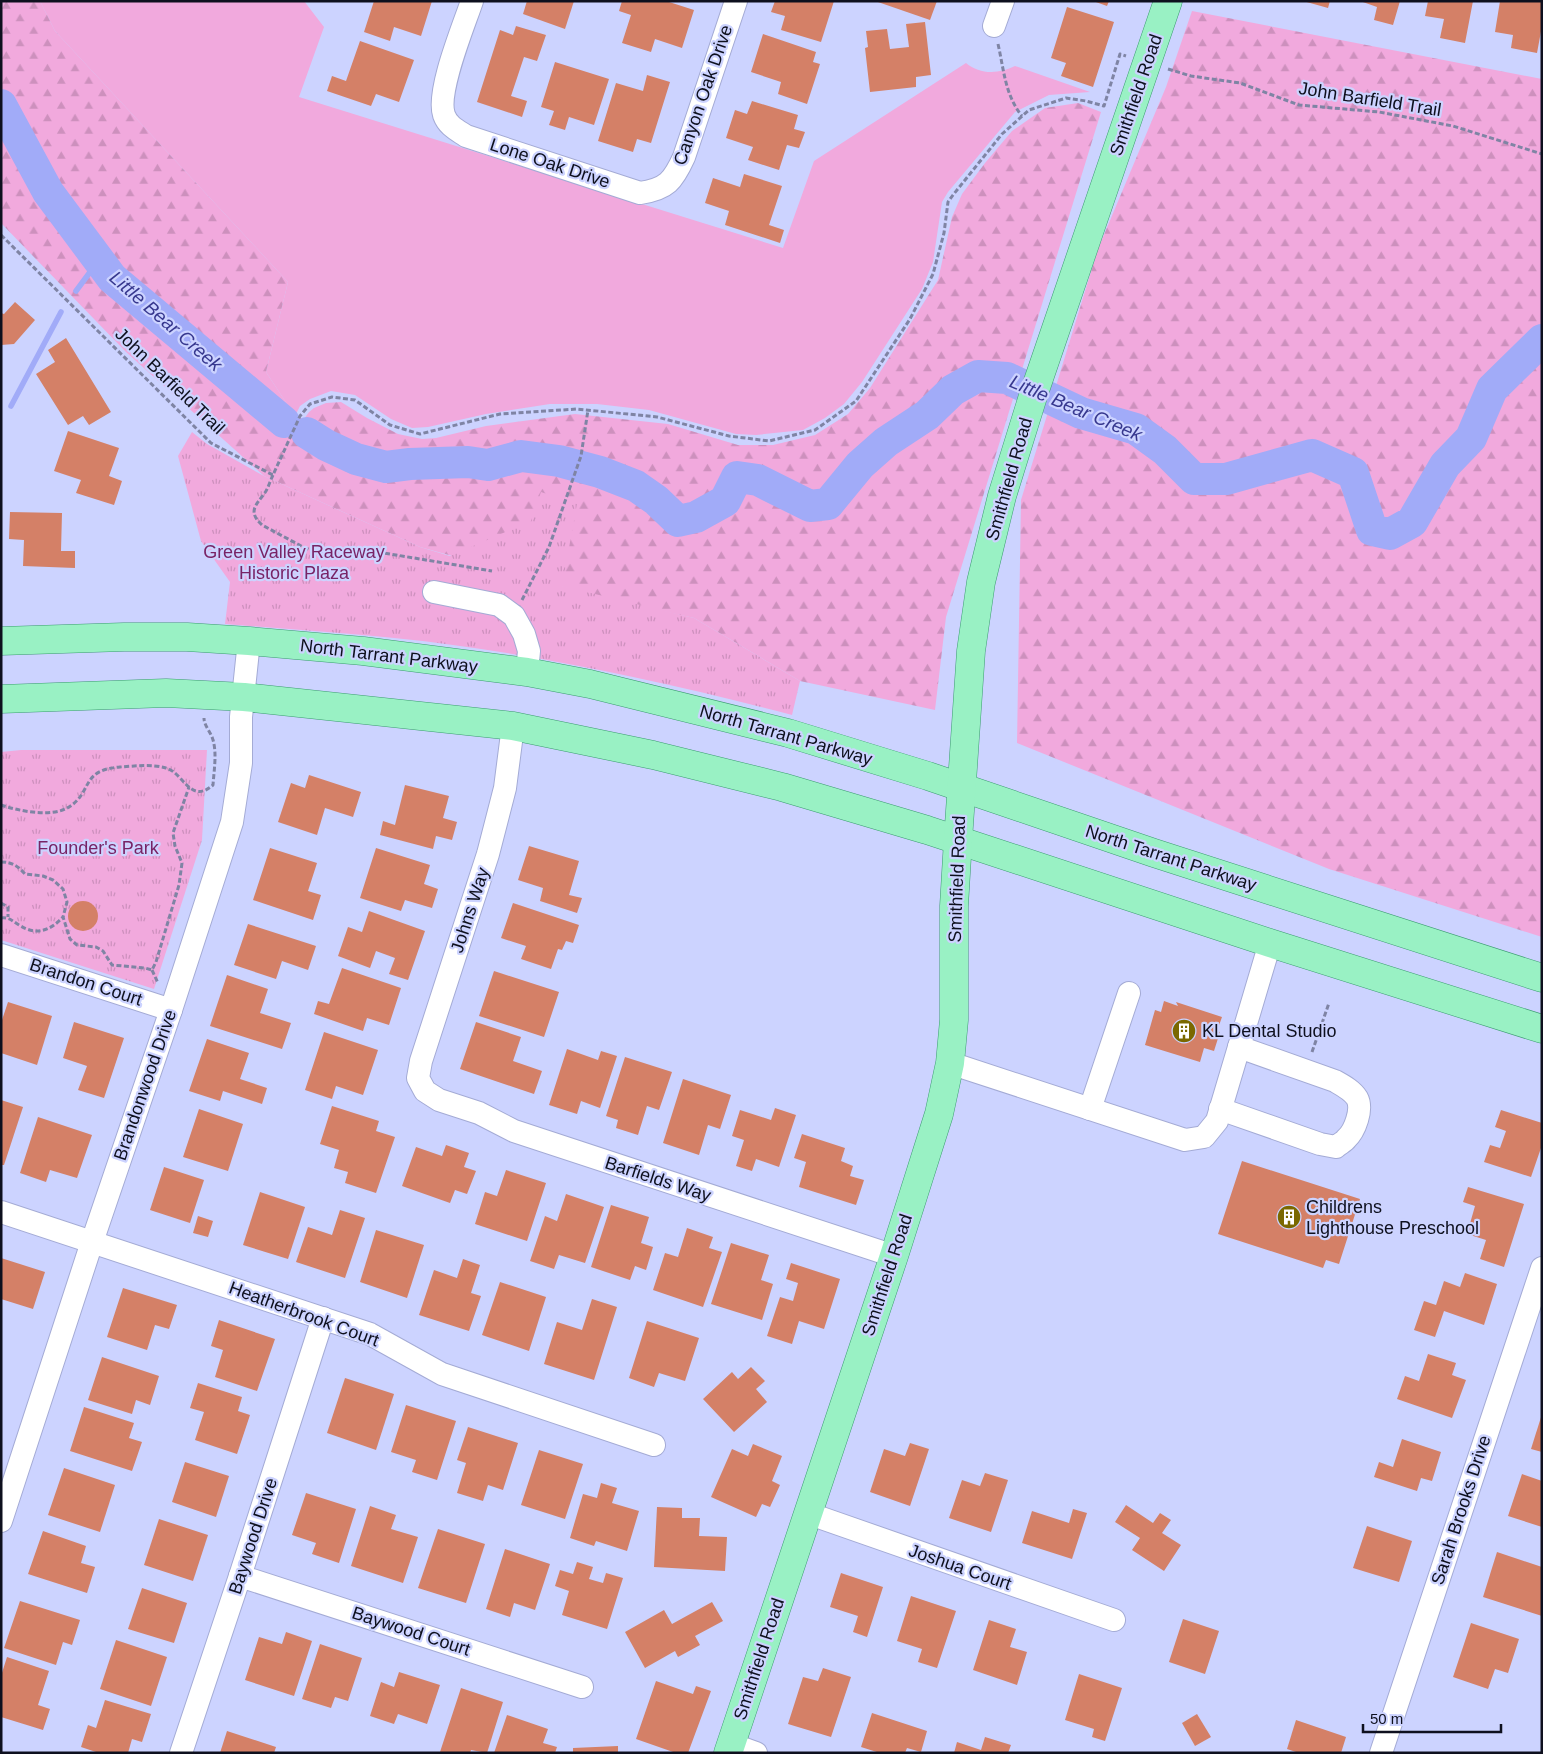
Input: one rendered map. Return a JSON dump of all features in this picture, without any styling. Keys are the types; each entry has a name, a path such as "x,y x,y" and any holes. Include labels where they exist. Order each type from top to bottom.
{"main road":[{"name":"Smithfield Road","path":"730,1748 894,1256 938,1114 950,1064 954,1020 954,906 958,840 971,651 981,582 1002,496 1038,381 1168,1"},
{"name":"North Tarrant Parkway","path":"1,641 124,637 187,637 249,640 363,651 527,672 649,698 788,733 962,787 1154,853 1542,978"},
{"path":"1,698 166,694 244,697 513,726 653,755 782,787 958,840 1270,943 1542,1029"}],"street":[{"name":"Lone Oak Drive","path":"472,1 450,66 443,99 443,113 449,124 466,136 640,193 654,191 665,186"},
{"name":"Canyon Oak Drive","path":"665,186 674,178 684,156 736,1"},
{"path":"994,26 1003,1"},
{"path":"434,592 499,606 514,616 524,634 529,651 527,672"},
{"name":"Brandonwood Drive","path":"1,1521 9,1470 92,1242 171,1010 232,822 241,763 242,717 249,640"},
{"name":"Johns Way","path":"425,1091 418,1078 421,1061 488,854 505,788 513,726"},
{"path":"950,1064 1185,1140 1204,1137 1217,1121 1270,943"},
{"name":"Brandon Court","path":"1,955 171,1010"},
{"path":"1090,1109 1129,993"},
{"path":"1220,1109 1320,1144 1336,1147 1347,1139 1355,1125 1359,1110 1357,1098 1347,1088 1335,1081 1239,1047"},
{"name":"Barfields Way","path":"425,1091 439,1100 479,1113 514,1131 894,1256"},
{"name":"Heatherbrook Court","path":"1,1212 370,1334 442,1374 654,1445"},
{"name":"Sarah Brooks Drive","path":"1381,1753 1542,1268"},
{"name":"Baywood Drive","path":"181,1753 323,1318"},
{"name":"Joshua Court","path":"807,1513 1114,1620"},
{"name":"Baywood Court","path":"240,1576 582,1687"},
{"path":"730,1748 756,1753"}],"path":[{"path":"994,26 1009,96 1013,105 1022,116"},
{"path":"492,571 360,550 316,552 303,548 262,525 257,520 254,511 256,503 265,493 300,416 310,404 332,397 355,400 390,425 420,434 500,414 577,409 657,416 729,436 769,441 815,430 856,401 910,319 933,274 944,233 948,202 952,194 1002,134 1029,110 1066,98 1104,106 1120,54"},
{"name":"John Barfield Trail","path":"1165,68 1191,76 1240,84 1299,105 1380,112 1453,126 1542,154"},
{"name":"John Barfield Trail","path":"1,235 211,443 273,475"},
{"path":"514,616 549,547 581,456 588,410"},
{"path":"1,806 19,811 60,812 70,806 81,794 89,780 98,772 120,767 164,767 174,771 189,788 201,791 208,789 213,784 214,750 204,717"},
{"path":"63,917 70,939 78,944 96,947 103,951 112,966 152,970 179,885 182,863 173,833 189,788"},
{"path":"1,862 8,862 19,867 25,874 44,876 54,880 63,889 68,902 63,917 55,926 45,932 31,931 8,917 1,918"},
{"path":"1,903 8,907 8,917"},
{"path":"1306,1071 1329,1003"}],"green space":[{"path":"1,1 40,1 55,31 288,282 266,372 295,416 304,419 314,408 326,403 341,402 398,434 422,439 436,438 486,426 575,414 668,424 738,445 773,445 815,435 848,414 870,388 938,280 952,217 962,194 1012,131 1045,108 1078,103 1101,112 946,617 935,710 800,681 694,618 603,598 420,547 264,476 126,352 1,223"},
{"path":"40,1 304,1 324,27 299,97 783,248 814,161 966,63 977,70 990,72 1003,71 1015,66 1090,92 1049,95 1015,112 948,192 942,202 933,262 922,289 862,382 844,404 825,418 803,430 756,435 736,434 649,410 597,404 550,404 486,414 428,427 412,428 391,419 355,395 331,391 310,399 300,406 295,416 266,372 288,282 55,31"},
{"path":"1192,11 1542,79 1542,937 1329,869 1017,743 1021,500 1098,249 1166,87"},
{"name":"Green Valley Raceway Historic Plaza","path":"192,432 207,444 264,476 420,547 450,556 531,521 541,492 577,504 562,586 694,618 800,681 792,715 637,678 481,649 386,637 225,624 230,582 201,541 178,456"},
{"name":"Founder's Park","path":"21,750 207,750 202,840 154,989 1,940 1,752"}],"building":[{"path":"374,1 432,1 421,36 394,27 390,41 364,32"},
{"path":"527,1 574,1 565,29 523,14"},
{"path":"622,1 666,1 694,10 682,48 655,39 651,52 622,43 631,15 619,11"},
{"path":"775,1 834,1 821,42 781,30 785,16 771,12"},
{"path":"875,1 937,1 930,20"},
{"path":"1093,1 1109,1 1107,6"},
{"path":"1303,1 1330,1 1328,8"},
{"path":"1360,1 1400,1 1393,25 1374,20 1377,7"},
{"path":"1428,1 1473,1 1465,43 1440,38 1444,19 1425,16"},
{"path":"1500,1 1542,1 1542,26 1537,53 1511,48 1513,35 1495,32"},
{"path":"1067,7 1114,22 1093,87 1061,76 1066,63 1051,58"},
{"path":"925,22 931,75 916,77 916,87 870,92 865,48 868,47 866,31 887,29 890,49 909,47 906,24"},
{"path":"516,26 546,35 537,61 524,57 511,96 527,101 522,117 477,102 500,30 513,35"},
{"path":"763,34 816,52 813,62 820,64 807,104 778,94 781,82 751,72"},
{"path":"360,41 414,60 399,102 376,94 371,106 327,91 332,76 346,81"},
{"path":"555,62 609,79 594,125 569,117 565,130 549,125 554,111 541,107"},
{"path":"647,75 670,82 651,143 637,139 633,152 598,141 616,83 643,91"},
{"path":"752,101 798,115 794,129 805,132 799,148 787,145 779,170 748,160 753,147 726,138 735,110 747,114"},
{"path":"744,174 782,186 769,225 784,230 780,243 725,225 729,211 705,203 713,178 740,187"},
{"path":"15,302 35,320 14,344 1,345 1,313 4,314"},
{"path":"66,338 111,412 89,425 83,416 68,425 36,374 55,362 48,350"},
{"path":"68,431 119,448 109,476 122,481 114,505 76,493 81,480 54,471"},
{"path":"10,512 62,513 61,551 75,551 75,568 23,566 24,540 9,539"},
{"path":"309,775 361,792 353,817 325,808 317,835 278,822 291,783 305,788"},
{"path":"405,785 449,796 443,818 457,822 452,840 436,836 433,849 380,835 383,821 395,825"},
{"path":"529,846 579,861 569,895 582,898 577,913 540,901 543,888 518,880"},
{"path":"270,848 317,863 308,891 321,895 313,920 253,900"},
{"path":"376,848 430,865 424,884 438,889 432,908 405,900 401,911 360,898"},
{"path":"83,901 89,902 97,910 97,922 89,930 83,931 77,930 69,922 68,916 69,910 77,902"},
{"path":"513,903 579,925 573,943 566,941 562,950 558,949 551,969 521,959 526,946 501,938"},
{"path":"369,911 425,931 408,980 389,974 395,958 376,951 370,968 338,956 348,927 362,932"},
{"path":"248,924 316,946 308,970 282,961 276,979 234,965"},
{"path":"342,968 401,988 389,1025 367,1018 363,1031 314,1014 318,1001 329,1004"},
{"path":"494,971 559,992 544,1037 479,1016"},
{"path":"227,975 268,989 260,1013 291,1023 282,1049 210,1026"},
{"name":"KL Dental Studio","path":"1164,1001 1178,1006 1176,1002 1222,1017 1217,1031 1220,1032 1214,1051 1204,1048 1200,1062 1145,1045 1155,1010 1161,1012"},
{"path":"8,1002 52,1016 37,1065 1,1053 1,1023"},
{"path":"74,1022 124,1038 104,1098 78,1090 87,1066 63,1058"},
{"path":"476,1022 521,1037 513,1061 542,1071 534,1094 460,1069"},
{"path":"324,1032 378,1050 363,1095 336,1086 332,1099 305,1090"},
{"path":"207,1039 249,1053 240,1079 267,1088 262,1104 223,1091 220,1101 189,1091"},
{"path":"567,1049 598,1060 601,1051 617,1056 600,1108 581,1101 577,1114 549,1105"},
{"path":"625,1057 672,1072 659,1110 647,1106 638,1135 616,1128 618,1120 606,1116"},
{"path":"683,1079 731,1095 720,1129 708,1125 699,1155 663,1143"},
{"path":"1,1100 23,1107 4,1165 1,1165"},
{"path":"332,1106 379,1121 376,1131 395,1137 376,1193 345,1183 348,1172 334,1168 339,1150 320,1144"},
{"path":"775,1108 796,1115 779,1167 756,1159 752,1171 736,1166 744,1140 732,1136 740,1110 771,1120"},
{"path":"199,1109 243,1124 228,1171 183,1157"},
{"path":"1501,1110 1542,1123 1542,1145 1531,1177 1484,1162 1490,1145 1500,1148 1506,1131 1495,1127"},
{"path":"38,1117 92,1135 77,1178 50,1170 46,1182 20,1173"},
{"path":"802,1134 845,1148 841,1161 853,1166 850,1176 864,1180 856,1205 799,1187 806,1162 794,1158"},
{"path":"446,1145 469,1153 464,1167 476,1171 467,1194 455,1190 450,1203 402,1186 416,1147 442,1156"},
{"name":"Childrens Lighthouse Preschool","path":"1242,1161 1360,1199 1339,1264 1326,1260 1323,1268 1218,1234"},
{"path":"164,1167 204,1180 190,1223 150,1210"},
{"path":"506,1170 546,1183 527,1241 475,1224 485,1192 497,1196"},
{"path":"1468,1187 1524,1204 1504,1267 1480,1259 1486,1240 1467,1234 1475,1206 1463,1202"},
{"path":"260,1192 305,1207 288,1259 243,1245"},
{"path":"566,1194 604,1207 585,1263 559,1255 554,1269 530,1261 545,1216 557,1221"},
{"path":"611,1205 649,1217 641,1243 653,1247 646,1270 635,1266 630,1280 591,1267"},
{"path":"340,1210 365,1218 345,1278 296,1262 308,1227 332,1235"},
{"path":"198,1216 213,1221 208,1237 193,1233"},
{"path":"687,1228 713,1237 709,1248 722,1252 703,1307 653,1290 665,1253 678,1257"},
{"path":"376,1230 424,1245 407,1298 360,1282"},
{"path":"731,1243 769,1255 761,1280 773,1284 762,1320 711,1304"},
{"path":"1,1258 45,1272 33,1309 1,1299"},
{"path":"463,1259 480,1265 471,1293 481,1296 469,1331 419,1315 434,1270 457,1278"},
{"path":"791,1263 840,1279 824,1329 799,1321 792,1344 767,1336 780,1297 793,1301 798,1283 786,1279"},
{"path":"1465,1273 1497,1284 1484,1325 1444,1311 1435,1337 1414,1330 1424,1301 1436,1305 1444,1281 1460,1287"},
{"path":"500,1282 546,1297 529,1351 482,1335"},
{"path":"123,1288 177,1305 169,1329 155,1325 147,1350 107,1337"},
{"path":"592,1299 617,1307 594,1380 544,1364 557,1322 582,1330"},
{"path":"219,1320 275,1339 257,1391 215,1377 223,1350 211,1346"},
{"path":"647,1321 699,1338 685,1381 659,1373 654,1387 629,1378"},
{"path":"1428,1354 1456,1363 1452,1375 1466,1380 1452,1418 1397,1399 1405,1376 1419,1381"},
{"path":"102,1357 159,1376 150,1405 136,1400 132,1414 88,1400"},
{"path":"751,1367 765,1381 756,1389 767,1402 734,1432 703,1399 732,1372 738,1379"},
{"path":"345,1378 394,1394 376,1450 327,1433"},
{"path":"198,1383 242,1397 238,1411 250,1415 237,1454 195,1440 204,1412 190,1408"},
{"path":"406,1405 456,1421 437,1480 412,1472 416,1460 391,1452"},
{"path":"84,1407 134,1423 129,1438 142,1442 132,1471 70,1451"},
{"path":"1542,1414 1542,1452 1531,1449"},
{"path":"468,1427 518,1443 503,1490 488,1485 483,1501 457,1493 466,1463 457,1460"},
{"path":"1402,1439 1441,1452 1432,1481 1421,1478 1417,1491 1374,1477 1379,1462 1393,1467"},
{"path":"910,1443 929,1449 910,1506 870,1492 884,1449 905,1456"},
{"path":"753,1444 782,1456 772,1481 780,1485 770,1507 762,1504 756,1517 711,1497 732,1449 748,1456"},
{"path":"539,1450 583,1464 565,1519 521,1505"},
{"path":"185,1462 229,1476 216,1517 172,1502"},
{"path":"64,1468 115,1485 100,1532 48,1515"},
{"path":"985,1473 1008,1480 991,1532 949,1518 962,1480 980,1486"},
{"path":"1522,1474 1542,1481 1542,1527 1508,1516"},
{"path":"601,1483 617,1488 612,1503 639,1511 627,1551 596,1541 594,1546 570,1538 583,1494 597,1498"},
{"path":"306,1493 356,1509 339,1563 312,1554 316,1543 292,1535"},
{"path":"1126,1505 1153,1523 1160,1513 1171,1520 1162,1533 1181,1545 1164,1571 1132,1550 1140,1538 1115,1522"},
{"path":"370,1506 396,1515 391,1529 418,1537 403,1583 351,1566"},
{"path":"657,1507 682,1508 682,1518 700,1518 699,1536 727,1537 725,1571 654,1567"},
{"path":"1073,1509 1087,1513 1072,1559 1022,1543 1032,1511 1069,1523"},
{"path":"159,1519 208,1535 193,1581 144,1565"},
{"path":"1367,1526 1412,1541 1399,1582 1353,1568"},
{"path":"438,1529 485,1544 466,1603 418,1588"},
{"path":"43,1531 86,1546 81,1563 95,1567 87,1593 28,1574"},
{"path":"505,1549 550,1564 535,1610 514,1603 510,1617 486,1609"},
{"path":"1497,1552 1542,1567 1542,1616 1483,1597"},
{"path":"577,1562 593,1567 589,1579 603,1583 606,1573 623,1578 607,1629 562,1615 569,1591 555,1586 560,1570 573,1574"},
{"path":"841,1573 883,1587 867,1637 853,1632 858,1616 830,1607"},
{"path":"142,1588 187,1603 174,1643 128,1629"},
{"path":"911,1596 956,1611 937,1668 918,1662 922,1649 897,1641"},
{"path":"20,1601 80,1620 72,1645 63,1642 56,1665 4,1648"},
{"path":"712,1602 723,1621 695,1636 700,1645 678,1657 675,1651 645,1668 625,1632 664,1610 672,1624"},
{"path":"1183,1619 1219,1631 1205,1674 1169,1662"},
{"path":"989,1620 1016,1629 1010,1647 1027,1652 1017,1685 973,1670"},
{"path":"1471,1623 1519,1639 1508,1673 1495,1669 1488,1689 1453,1677"},
{"path":"286,1632 312,1641 294,1696 245,1680 259,1637 282,1644"},
{"path":"116,1640 167,1657 151,1706 100,1689"},
{"path":"320,1644 362,1658 348,1701 335,1697 331,1708 302,1699"},
{"path":"7,1657 49,1671 38,1705 50,1709 43,1730 1,1717 1,1676"},
{"path":"823,1668 851,1677 831,1737 788,1724 803,1677 818,1681"},
{"path":"399,1672 440,1685 427,1724 398,1714 394,1724 370,1716 381,1682 394,1687"},
{"path":"1079,1674 1122,1688 1105,1741 1092,1737 1094,1729 1065,1720"},
{"path":"656,1681 693,1694 696,1686 711,1691 688,1753 676,1753 636,1739"},
{"path":"461,1688 503,1702 487,1753 471,1750 470,1753 440,1752"},
{"path":"105,1700 151,1714 142,1742 132,1739 128,1753 99,1753 81,1747 88,1725 96,1728"},
{"path":"872,1713 927,1731 921,1752 907,1748 905,1753 880,1753 861,1747"},
{"path":"1197,1714 1211,1737 1195,1746 1182,1723"},
{"path":"507,1715 548,1729 543,1743 557,1747 555,1753 494,1753"},
{"path":"1296,1720 1346,1737 1341,1753 1299,1753 1287,1749"},
{"path":"227,1731 276,1747 274,1753 220,1753"},
{"path":"985,1737 1011,1745 1008,1753 954,1753 957,1742 981,1750"},
{"path":"618,1746 618,1753 573,1753 573,1748"}],"waterway":[{"name":"Little Bear Creek","path":"1,105 48,192 112,278 284,422"},
{"path":"76,291 99,260"},
{"path":"11,406 61,312"},
{"name":"Little Bear Creek","path":"307,433 326,445 356,459 386,467 410,464 468,462 488,465 521,456 559,461 600,472 636,486 656,500 678,521 696,517 725,501 737,477 758,480 810,506 828,504 860,465 886,442 927,415 953,390 978,376 1007,378 1081,413 1136,429 1165,450 1194,479 1226,479 1312,455 1353,473 1372,530 1390,534 1412,522 1445,465 1471,438 1492,389 1542,340"}],"place":[{"name":"KL Dental Studio","path":"1184,1031"},
{"name":"Childrens Lighthouse Preschool","path":"1289,1217"}]}
